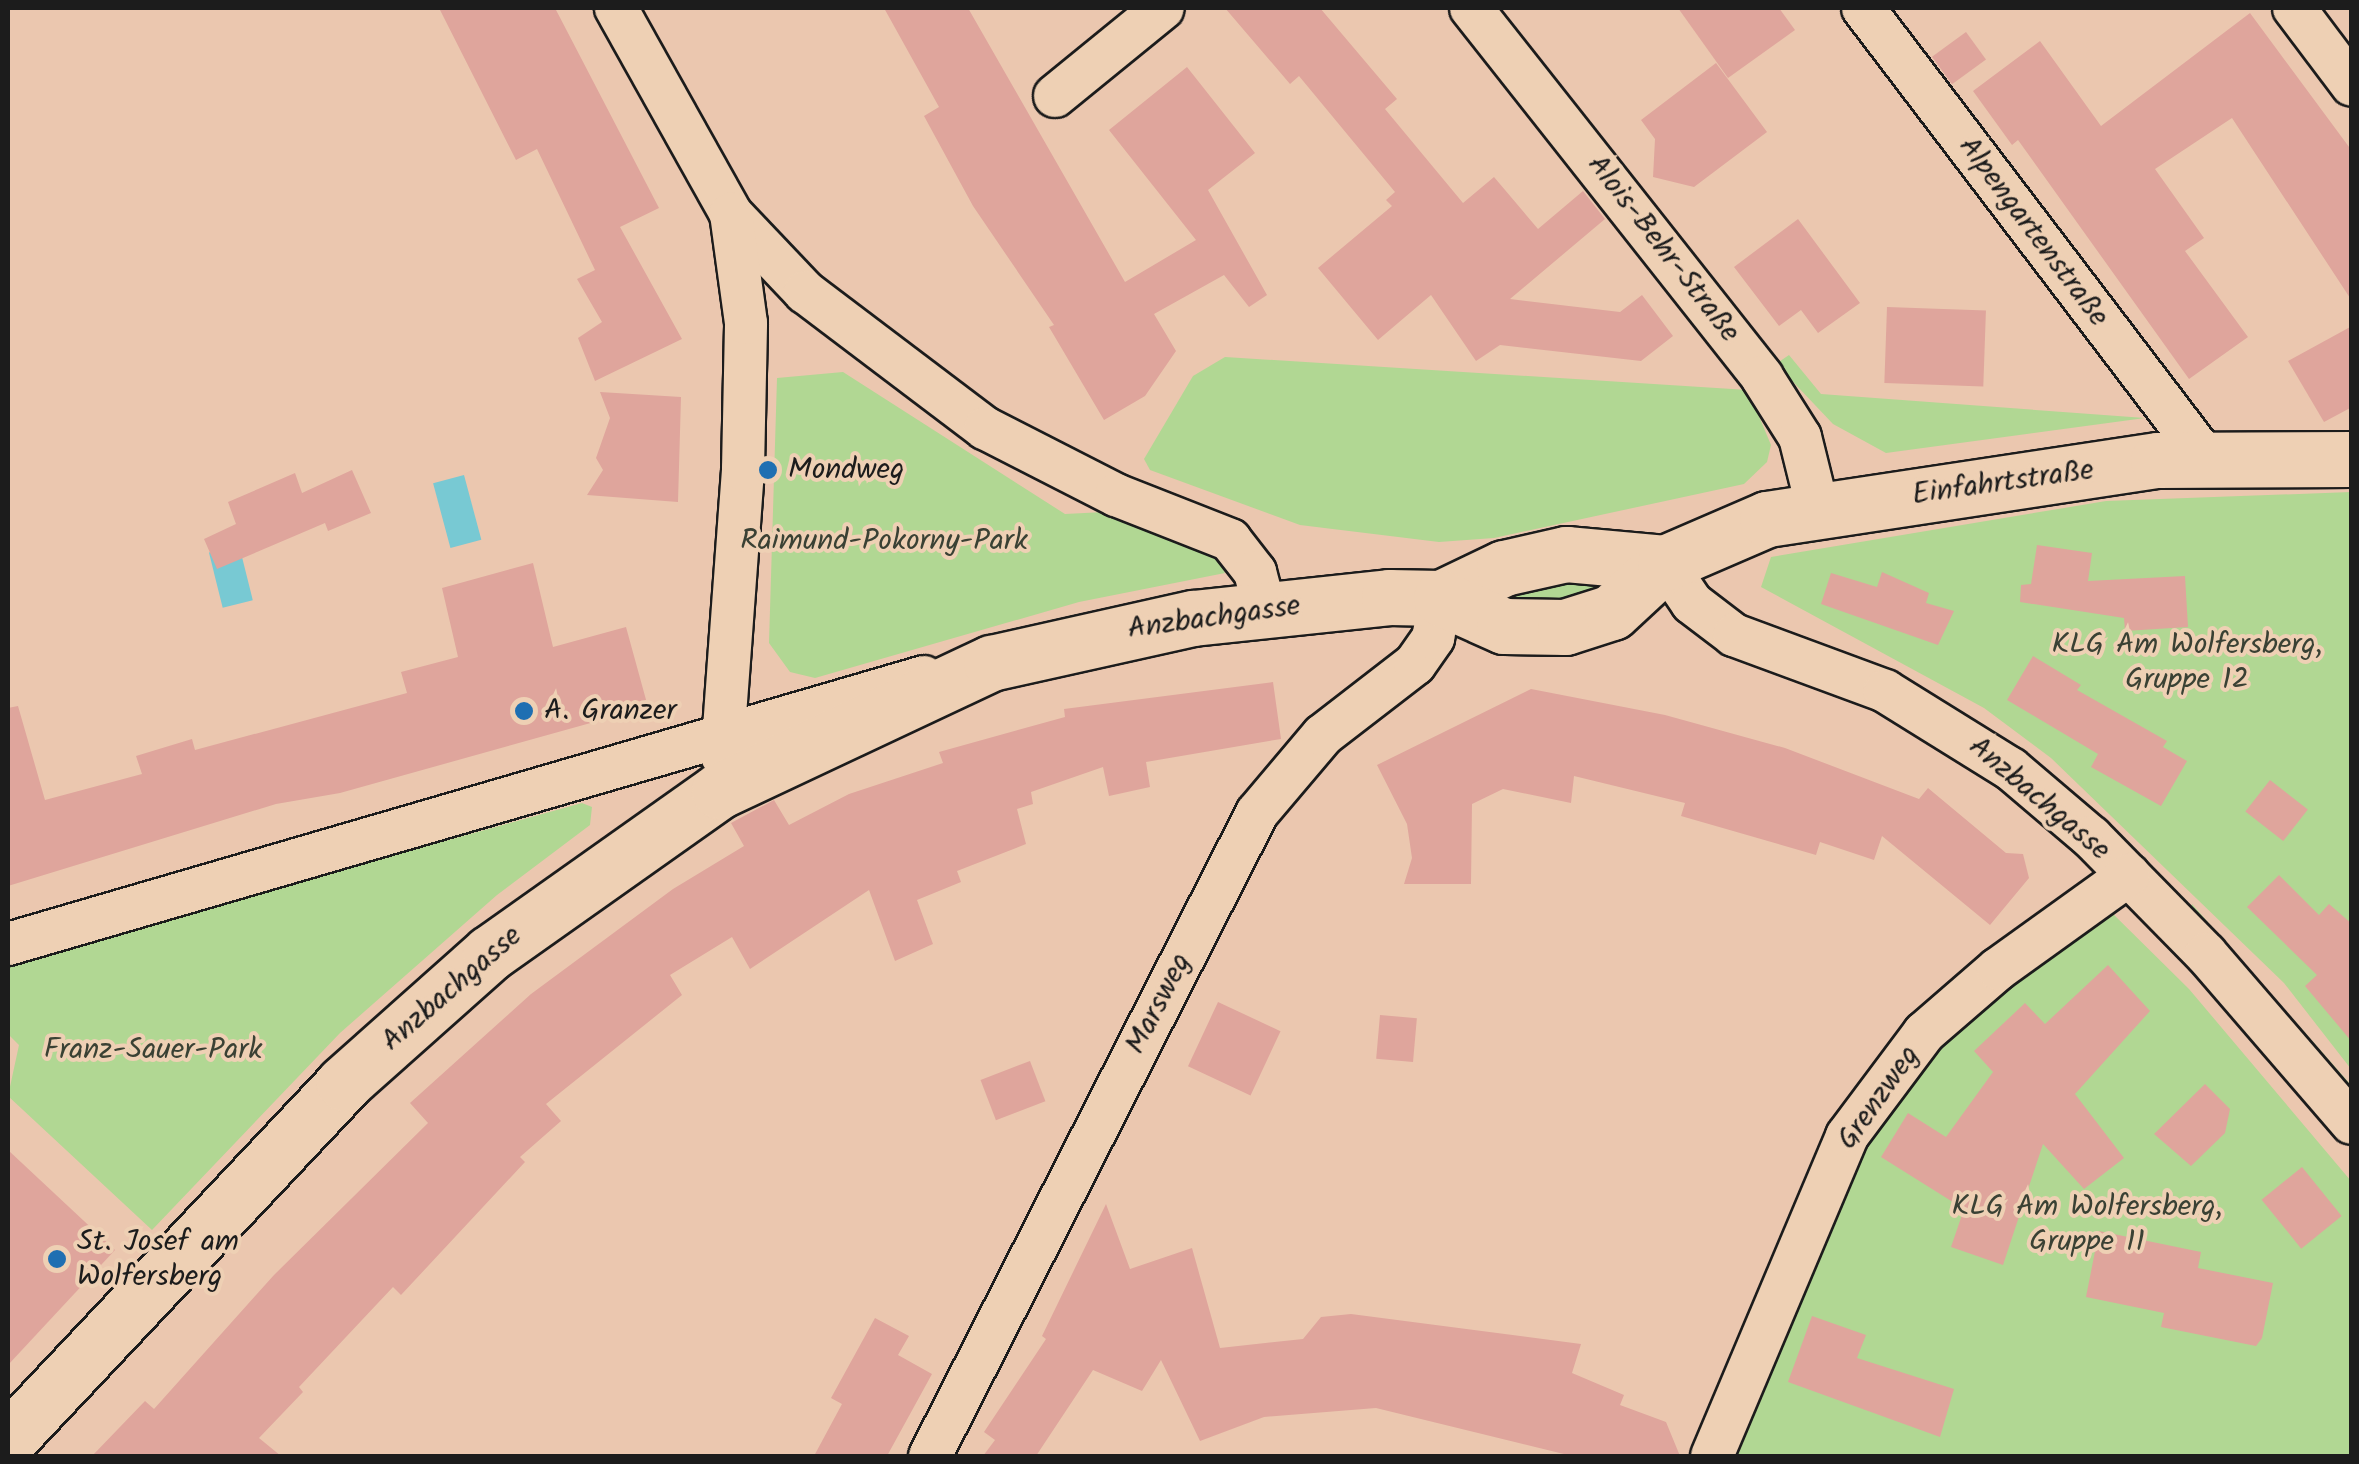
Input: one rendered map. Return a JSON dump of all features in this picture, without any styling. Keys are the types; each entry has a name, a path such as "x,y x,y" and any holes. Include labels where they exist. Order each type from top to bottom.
{"street":[{"path":"616,8 731,214 853,333 985,428 1116,496 1230,540 1255,572 1265,609"},
{"path":"1055,96 1163,8"},
{"name":"Alois-Behr-Straße","path":"1471,8 1762,377 1800,437 1818,510"},
{"name":"Alpengartenstraße","path":"1863,8 2204,456"},
{"path":"2294,8 2352,85"},
{"path":"718,791 746,324 731,214"},
{"name":"Einfahrtstraße","path":"1664,563 1743,525 1818,510 2204,456 2352,459"},
{"name":"Anzbachgasse","path":"724,734 1101,634 1265,609 1441,598 1504,568 1552,556 1664,563"},
{"name":"Anzbachgasse","path":"1441,598 1504,626 1565,627 1612,612 1664,563"},
{"name":"Anzbachgasse","path":"1664,563 1692,603 1734,635 1885,691 1964,736 2051,802 2129,875 2244,994 2352,1123"},
{"name":"Marsweg","path":"930,1456 1256,813 1323,735 1415,664 1433,638 1441,598"},
{"name":"Anzbachgasse","path":"8,1440 169,1264 411,1021 547,908 718,791 991,663"},
{"path":"8,944 632,767 724,734"},
{"name":"Grenzweg","path":"1712,1456 1848,1136 1924,1033 1998,969 2129,875"}],"green space":[{"path":"1789,355 1821,394 2145,418 1886,453 1833,424 1776,364"},
{"path":"1225,357 1748,390 1771,445 1767,462 1744,484 1494,538 1439,542 1300,525 1150,470 1144,459 1193,376"},
{"name":"Raimund-Pokorny-Park","path":"843,372 1065,514 1104,512 1216,557 1225,573 1079,602 815,678 790,672 769,643 777,378"},
{"name":"KLG Am Wolfersberg, Gruppe 12","path":"2351,492 2351,1069 2284,983 2051,758 1984,708 1761,587 1771,557 2106,501"},
{"path":"1511,579 1628,584 1516,614 1500,585"},
{"name":"Franz-Sauer-Park","path":"582,803 592,807 590,825 497,895 340,1033 152,1230 8,1096 19,1045 8,1034 8,962"},
{"path":"2192,904 2351,1085 2351,1108 2191,921"},
{"name":"KLG Am Wolfersberg, Gruppe 11","path":"2107,908 2189,989 2351,1181 2351,1456 1732,1456 1763,1395 1824,1221 1897,1086 2017,968"}],"water":[{"path":"464,475 481,540 450,548 433,483"},
{"path":"239,545 253,600 223,608 209,552"}],"building":[{"path":"439,8 555,8 659,208 620,227 682,339 595,381 578,338 602,322 577,279 595,270 537,149 516,160"},
{"path":"884,8 968,8 1125,282 1196,240 1109,130 1187,67 1255,153 1208,190 1267,295 1249,307 1224,275 1154,314 1176,351 1145,396 1104,420 1049,327 1054,325 973,206 924,116 939,107"},
{"path":"1225,8 1320,8 1397,99 1385,109 1463,203 1494,177 1538,229 1583,191 1605,219 1510,299 1620,312 1642,295 1673,336 1641,361 1500,345 1476,361 1431,295 1378,340 1318,268 1392,206 1386,200 1395,192 1299,76 1290,84"},
{"path":"1678,8 1779,8 1795,30 1728,78"},
{"path":"2250,13 2352,151 2352,301 2232,118 2155,169 2204,238 2185,251 2248,337 2189,379 2018,140 2012,145 1973,91 2040,41 2101,126"},
{"path":"1966,32 1986,60 1952,84 1932,57"},
{"path":"1716,63 1767,132 1694,187 1653,177 1655,139 1641,120"},
{"path":"1798,219 1860,303 1818,333 1801,310 1779,326 1734,267"},
{"path":"1887,307 1986,310 1983,386 1884,383"},
{"path":"2352,326 2352,407 2324,422 2288,361"},
{"path":"600,392 681,397 678,502 587,495 603,470 596,458 610,418"},
{"path":"352,470 371,513 328,531 325,523 217,569 204,539 236,524 228,502 295,473 302,493"},
{"path":"2037,545 2092,553 2088,581 2185,576 2188,627 2125,631 2124,618 2020,602 2021,585 2031,584"},
{"path":"533,563 553,647 626,627 648,707 340,793 276,804 8,886 8,708 18,706 45,800 142,774 136,756 192,739 195,750 407,693 401,672 458,657 442,588"},
{"path":"1882,572 1929,593 1926,603 1954,611 1938,645 1821,604 1831,573 1877,587"},
{"path":"2033,656 2081,685 2077,690 2167,741 2163,747 2187,761 2161,806 2091,767 2098,754 2007,700"},
{"path":"1273,682 1281,739 1146,762 1150,787 1109,796 1103,767 1031,792 1033,804 1017,809 1026,844 957,871 961,882 917,900 933,944 895,961 869,890 750,969 732,937 670,975 682,995 546,1104 561,1121 520,1157 525,1162 401,1295 393,1287 299,1387 303,1392 259,1438 281,1456 92,1456 145,1401 154,1409 274,1275 428,1123 410,1103 531,994 673,889 744,846 731,823 774,800 789,825 849,794 943,763 939,752 1065,717 1064,709"},
{"path":"1531,689 1665,715 1785,748 1919,799 1928,788 2006,853 2023,854 2029,878 1990,925 1882,836 1874,860 1820,842 1816,855 1681,816 1685,803 1574,776 1571,803 1503,789 1472,804 1471,884 1404,884 1412,858 1407,824 1377,765"},
{"path":"2270,780 2308,810 2283,841 2245,812"},
{"path":"2279,875 2319,915 2329,904 2352,924 2352,1042 2305,986 2317,975 2247,907"},
{"path":"2108,965 2150,1011 2075,1094 2124,1158 2084,1189 2043,1144 2003,1265 1951,1247 1964,1209 1881,1157 1908,1113 1946,1137 1993,1072 1974,1051 2025,1003 2045,1024"},
{"path":"1218,1002 1281,1031 1251,1096 1188,1066"},
{"path":"1380,1015 1417,1018 1413,1062 1376,1059"},
{"path":"1030,1061 1045,1101 996,1120 981,1080"},
{"path":"2205,1084 2230,1109 2225,1133 2191,1166 2154,1134"},
{"name":"St. Josef am Wolfersberg","path":"8,1150 115,1250 8,1365"},
{"path":"2302,1167 2342,1216 2301,1249 2262,1200"},
{"path":"1106,1204 1130,1269 1192,1248 1220,1348 1303,1339 1321,1317 1351,1314 1581,1344 1572,1373 1624,1395 1620,1405 1666,1422 1680,1456 1572,1456 1376,1408 1264,1417 1200,1441 1161,1360 1142,1391 1093,1370 1036,1456 983,1456 995,1440 984,1432 1046,1339 1042,1336"},
{"path":"2099,1231 2201,1252 2198,1268 2273,1283 2262,1338 2256,1346 2161,1327 2164,1313 2086,1297"},
{"path":"1812,1316 1866,1335 1857,1358 1954,1389 1940,1437 1788,1382"},
{"path":"875,1318 909,1336 898,1355 932,1374 887,1456 814,1456 842,1404 831,1398"}],"place":[{"name":"Mondweg","path":"768,470"},
{"name":"A. Granzer","path":"524,711"},
{"name":"St. Josef am Wolfersberg","path":"57,1259"}]}
